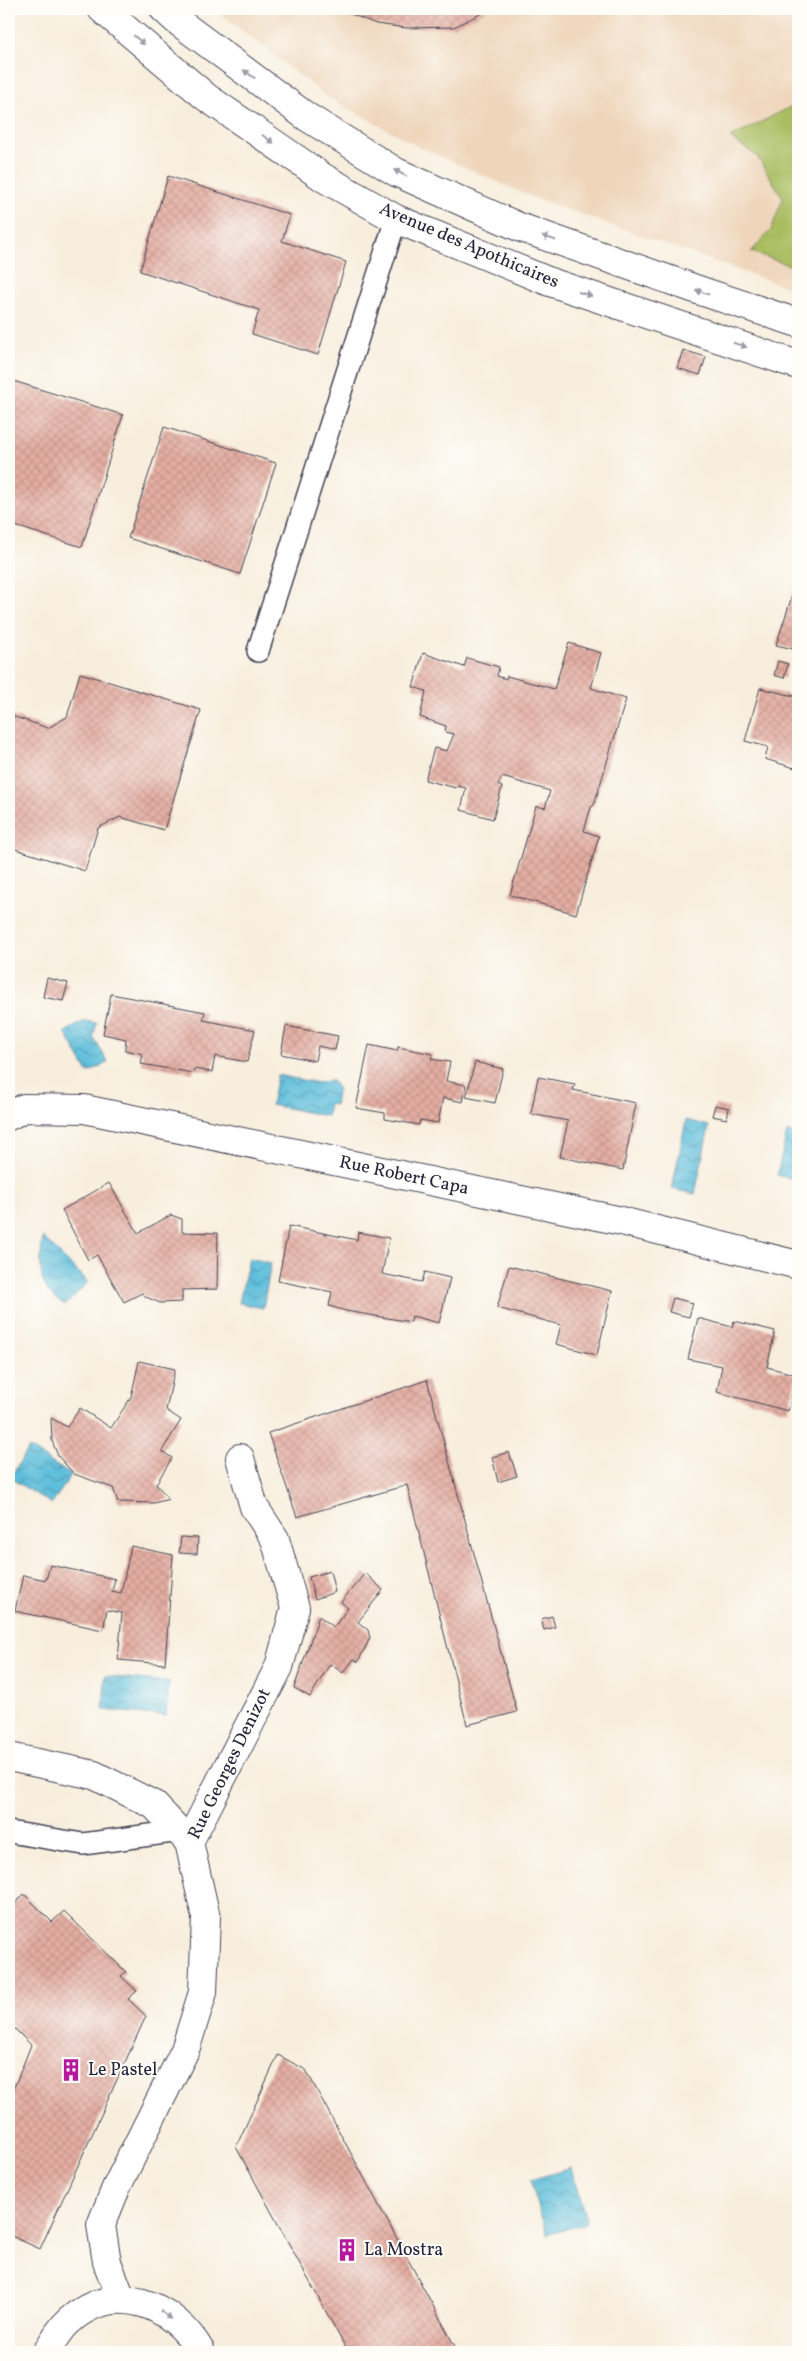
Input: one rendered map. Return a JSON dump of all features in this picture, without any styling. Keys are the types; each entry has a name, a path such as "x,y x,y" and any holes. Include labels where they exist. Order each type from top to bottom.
{"street":[{"name":"Avenue des Apothicaires","path":"102,9 206,96 324,178 396,219 550,282 798,364"},
{"name":"Avenue des Apothicaires","path":"164,9 176,20 307,117 396,172 519,228 798,323"},
{"name":"Rue Robert Capa","path":"9,1116 24,1108 84,1110 617,1220 798,1265"},
{"name":"Rue Georges Denizot","path":"121,2298 107,2262 101,2225 120,2178 185,2050 203,1992 206,1917 184,1837 279,1667 295,1608 275,1539 254,1507 240,1458"},
{"path":"9,1757 94,1775 154,1805 184,1837"},
{"path":"47,2352 69,2321 93,2304 121,2298 143,2302 167,2314 193,2339 201,2352"}],"lane":[{"path":"258,651 396,219"},
{"path":"9,1832 83,1844 184,1837"}],"shaded area":[{"path":"214,9 798,9 798,291 532,197 419,147 326,96"}],"green space":[{"path":"798,103 798,268 751,252 771,230 783,198 757,156 730,138"}],"water":[{"path":"85,1021 97,1023 93,1037 108,1062 88,1073 65,1032"},
{"path":"277,1075 318,1083 331,1080 338,1089 335,1105 329,1104 327,1116 271,1105"},
{"path":"686,1120 709,1126 695,1194 672,1189"},
{"path":"787,1132 798,1134 798,1180 777,1175"},
{"path":"43,1237 88,1282 66,1305 49,1293 44,1285 41,1267"},
{"path":"249,1258 271,1263 263,1308 239,1303"},
{"path":"29,1448 71,1475 52,1504 10,1478"},
{"path":"105,1676 169,1682 166,1716 103,1710"},
{"path":"571,2168 587,2223 547,2235 530,2180"}],"building":[{"path":"338,9 490,9 454,27 407,28 376,24"},
{"path":"168,176 290,215 282,241 346,262 318,355 252,334 259,310 140,271"},
{"path":"683,350 706,357 700,375 677,368"},
{"path":"10,380 123,415 82,547 9,524"},
{"path":"164,427 276,463 240,574 128,538"},
{"path":"798,578 798,650 776,645"},
{"path":"569,643 601,653 591,688 626,699 594,805 591,807 584,831 599,836 576,914 510,895 536,806 545,808 550,791 502,777 498,785 502,787 493,819 461,810 466,788 458,786 456,788 425,780 434,748 447,751 454,734 445,732 446,726 420,717 426,691 413,687 423,653 464,667 467,658 499,667 497,676 506,679 507,676 554,689"},
{"path":"778,661 788,664 784,678 774,675"},
{"path":"80,673 201,710 164,830 120,817 98,828 85,871 9,847 9,715 48,728 67,717"},
{"path":"760,688 798,697 798,769 765,759 768,747 745,741"},
{"path":"47,978 68,983 63,1001 43,997"},
{"path":"111,994 205,1012 203,1020 255,1030 247,1062 215,1056 212,1072 194,1069 193,1073 141,1064 143,1054 125,1050 126,1039 103,1034"},
{"path":"286,1026 338,1036 335,1050 318,1046 315,1061 281,1054"},
{"path":"369,1045 397,1051 398,1047 433,1054 431,1059 450,1062 446,1081 466,1085 463,1102 443,1098 438,1123 420,1120 419,1125 385,1119 385,1113 356,1108"},
{"path":"475,1062 503,1069 495,1103 466,1097"},
{"path":"538,1077 575,1084 573,1090 636,1103 623,1170 560,1157 568,1121 531,1114"},
{"path":"715,1105 729,1108 727,1119 712,1116"},
{"path":"109,1183 138,1233 171,1215 182,1219 182,1232 218,1233 217,1289 182,1290 182,1302 160,1303 146,1297 142,1293 124,1302 97,1255 88,1260 62,1210"},
{"path":"289,1226 357,1240 358,1232 389,1238 382,1274 422,1282 425,1272 450,1278 439,1323 412,1316 411,1322 346,1311 329,1306 332,1292 278,1281"},
{"path":"509,1266 612,1291 597,1355 556,1344 561,1325 497,1308"},
{"path":"673,1298 693,1303 689,1317 669,1312"},
{"path":"698,1318 732,1327 734,1321 775,1331 767,1367 797,1375 788,1411 717,1392 722,1366 688,1359"},
{"path":"139,1361 175,1369 166,1410 181,1420 162,1451 172,1458 156,1484 169,1499 154,1503 118,1502 113,1488 74,1474 58,1456 52,1441 51,1418 67,1427 80,1408 111,1428 131,1397"},
{"path":"427,1380 517,1712 467,1725 407,1485 297,1517 268,1433"},
{"path":"509,1452 517,1476 498,1482 492,1457"},
{"path":"181,1537 198,1538 197,1554 179,1553"},
{"path":"131,1546 173,1555 165,1664 118,1660 122,1613 107,1610 103,1630 15,1611 23,1575 46,1580 50,1565 115,1579 112,1591 121,1593"},
{"path":"330,1571 335,1592 315,1599 309,1577"},
{"path":"365,1573 383,1590 358,1622 368,1630 370,1638 358,1662 354,1659 343,1673 330,1664 310,1697 294,1688 319,1616 334,1627 348,1608 341,1602"},
{"path":"552,1616 555,1627 544,1630 541,1619"},
{"name":"Le Pastel","path":"24,1894 52,1922 64,1911 126,1972 121,1976 137,1991 128,1999 146,2016 40,2249 9,2235 9,2094 11,2095 31,2045 9,2023 9,1910"},
{"name":"La Mostra","path":"278,2055 306,2070 458,2352 348,2352 236,2147"}],"place":[{"name":"Le Pastel","path":"71,2070"},
{"name":"La Mostra","path":"347,2250"}]}
